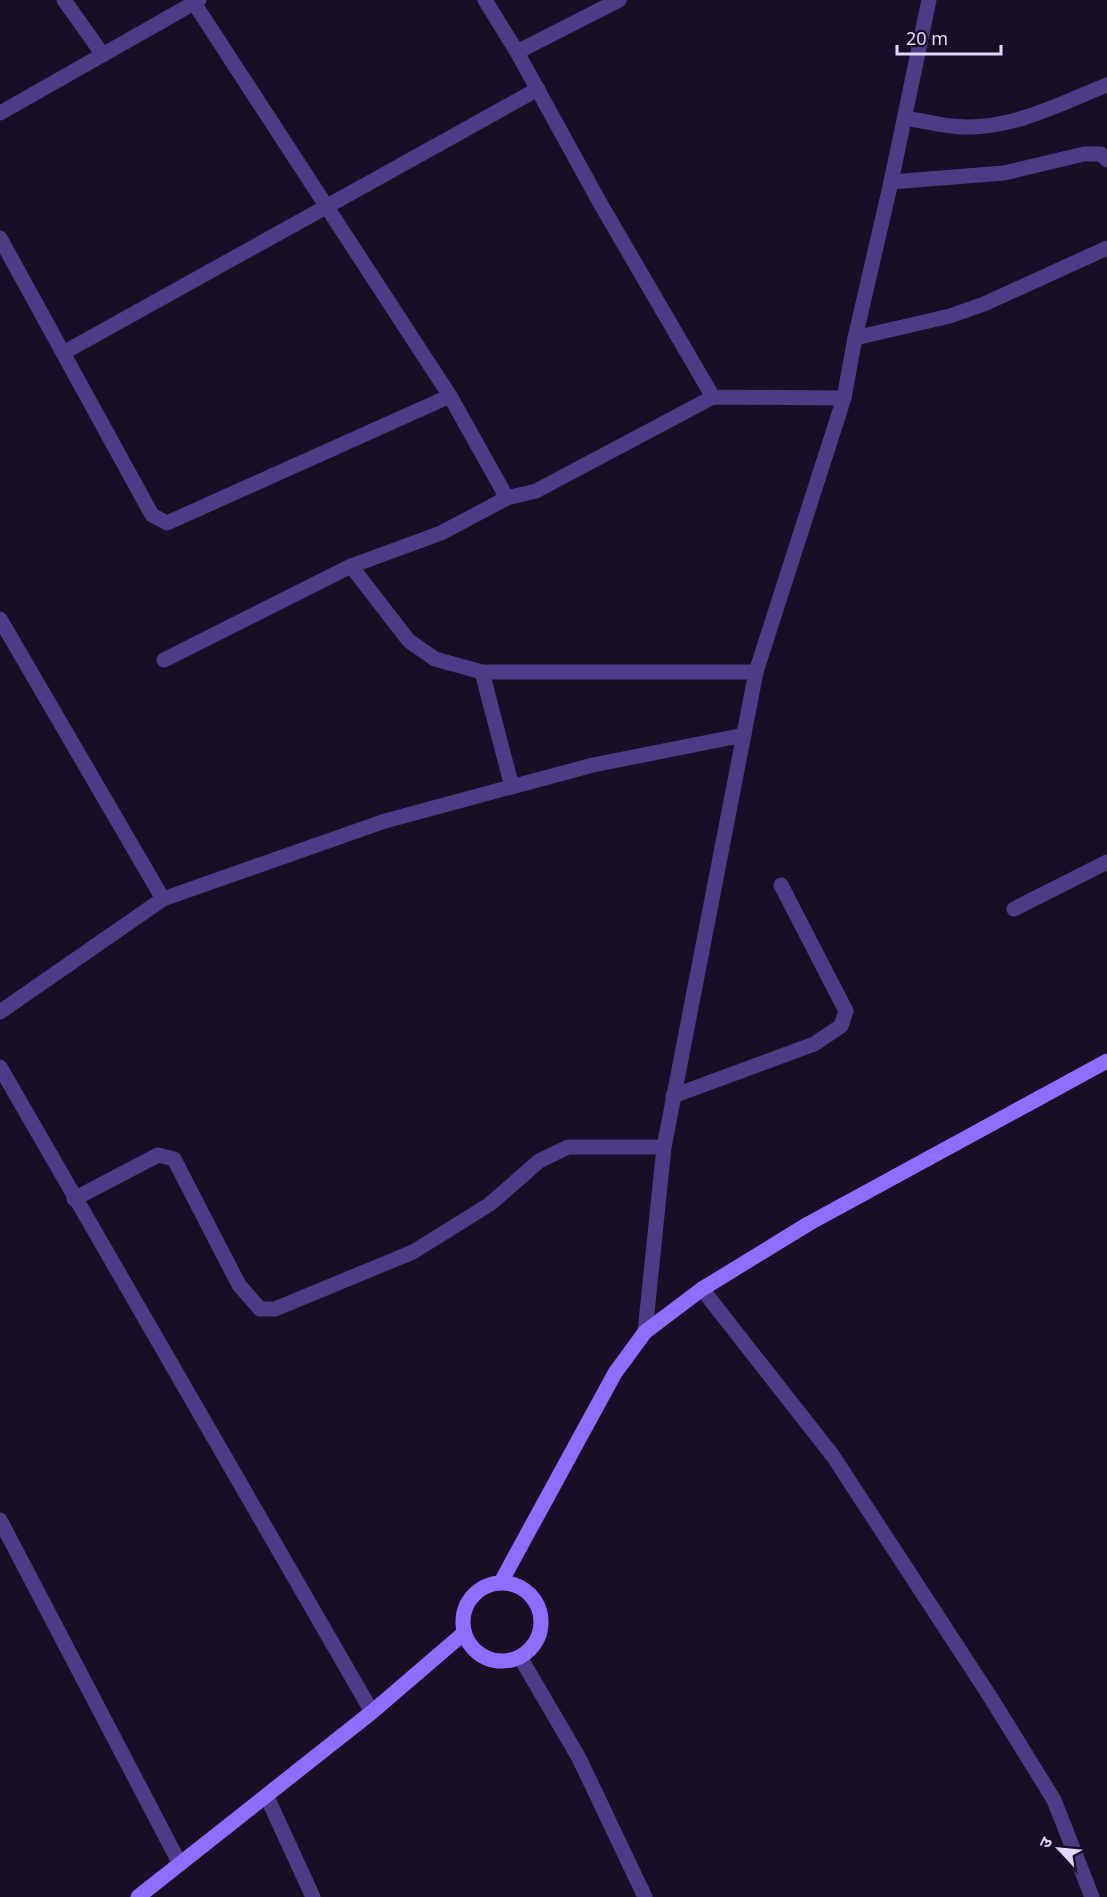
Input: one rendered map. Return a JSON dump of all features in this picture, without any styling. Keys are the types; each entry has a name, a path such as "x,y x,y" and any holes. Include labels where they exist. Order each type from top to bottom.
{"main road":[{"path":"501,1582 615,1373 645,1332 702,1289 808,1224 1107,1060"},
{"path":"501,1582 514,1584 525,1590 535,1600 540,1611 541,1624 538,1637 531,1649 520,1657 498,1661 486,1658 477,1652 464,1633 463,1618 467,1605 475,1593 487,1585 501,1582"},
{"path":"138,1897 372,1712 464,1633"}],"street":[{"path":"64,0 103,55"},
{"path":"485,0 517,52 600,203 713,397"},
{"path":"517,52 591,6 619,0"},
{"path":"645,1332 664,1147 756,672 844,398 855,338 930,0"},
{"path":"0,113 197,2 450,396 507,498"},
{"path":"905,118 964,127 990,125 1019,119 1107,85"},
{"path":"63,353 538,89"},
{"path":"891,182 1004,173 1084,154 1101,154 1107,160"},
{"path":"0,238 7,265 63,353 152,515 167,523 450,396"},
{"path":"855,338 950,316 984,304 1107,248"},
{"path":"164,660 351,566 441,533 507,498 536,491 713,397 844,398"},
{"path":"351,566 410,641 435,659 482,672 756,672"},
{"path":"0,619 163,899"},
{"path":"482,672 512,787"},
{"path":"0,1012 163,899 385,821 593,765 744,735"},
{"path":"1014,909 1107,862"},
{"path":"673,1096 814,1044 841,1026 846,1011 781,885"},
{"path":"0,1067 74,1199 372,1712"},
{"path":"74,1199 158,1155 169,1156 174,1159 239,1285 260,1309 274,1309 413,1252 490,1204 539,1161 568,1148 664,1147"},
{"path":"702,1289 833,1456 989,1695 1054,1800 1092,1897"},
{"path":"0,1520 180,1864"},
{"path":"520,1657 579,1758 645,1897"},
{"path":"267,1797 313,1897"}]}
